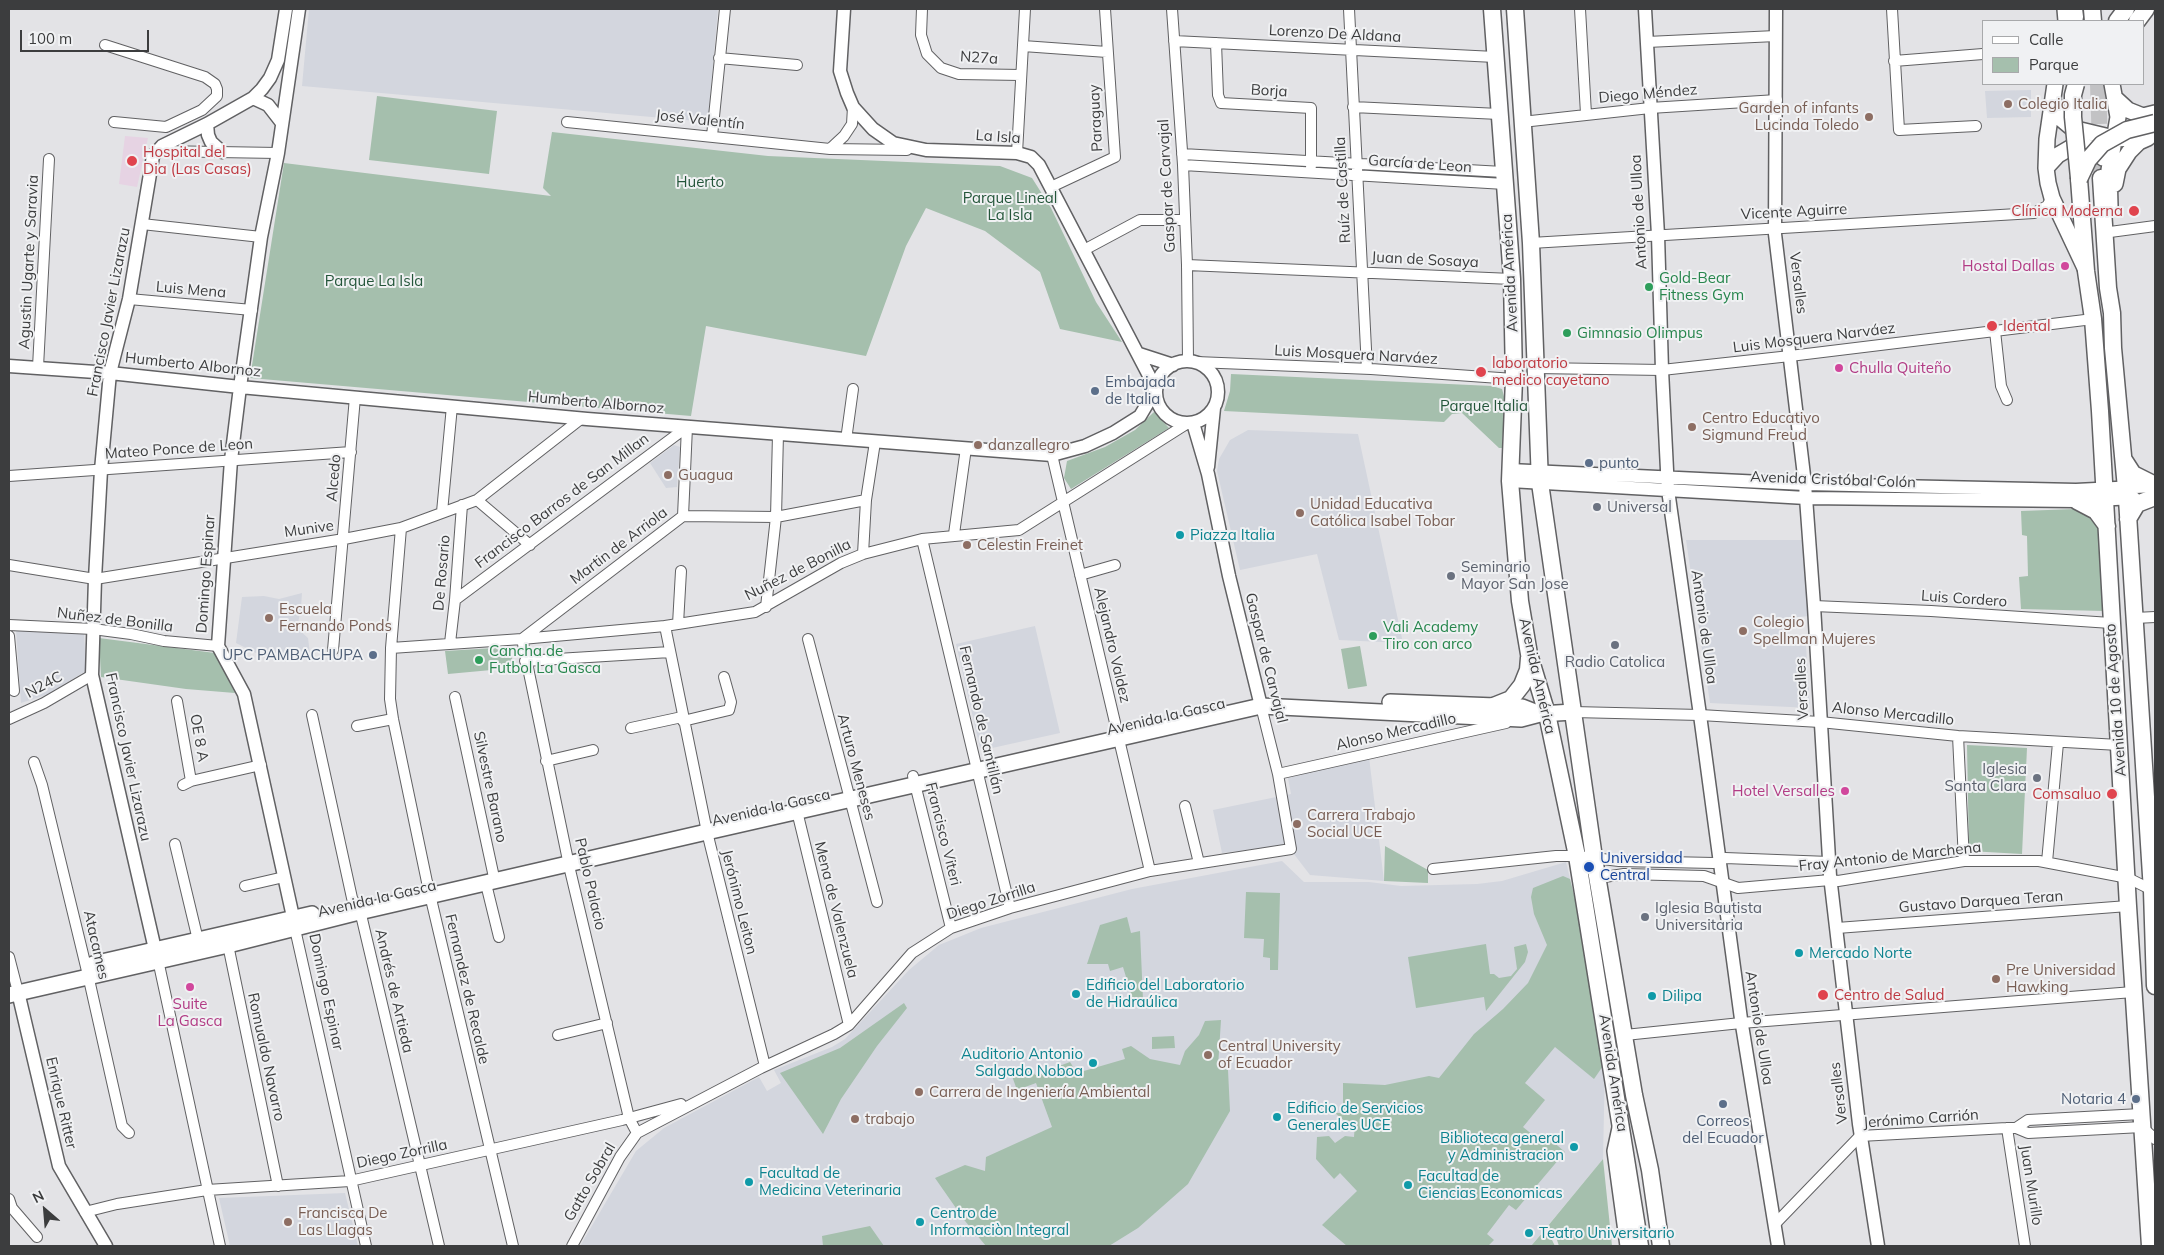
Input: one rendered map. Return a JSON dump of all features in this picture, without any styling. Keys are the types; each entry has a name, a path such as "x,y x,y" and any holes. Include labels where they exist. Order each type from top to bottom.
{"main road":[{"name":"Avenida América","path":"1492,9 1512,279 1514,379 1510,475 1520,601 1529,654 1577,856 1640,1246"},
{"name":"Avenida América","path":"1515,9 1531,243 1540,477 1594,858 1634,1095 1650,1170 1661,1246"},
{"path":"2118,20 2126,9"},
{"path":"2131,20 2144,13"},
{"path":"2076,85 2073,117 2086,271"},
{"name":"Avenida 10 de Agosto","path":"2112,85 2118,117 2115,138 2105,174 2108,288 2112,313"},
{"path":"2054,91 2060,118 2072,128 2095,135 2115,138 2155,129"},
{"name":"Avenida 10 de Agosto","path":"2054,91 2046,168 2052,198 2086,271 2093,311"},
{"path":"2116,99 2128,110 2143,116 2155,113"},
{"path":"2095,135 2108,129 2118,117"},
{"path":"2079,179 2088,160 2102,144 2127,130 2155,129"},
{"path":"2110,205 2118,170 2129,152 2155,129"},
{"path":"2046,168 2058,155 2080,145 2094,149 2102,157 2105,174"},
{"name":"Avenida 10 de Agosto","path":"2105,174 2110,205 2114,288 2112,313 2113,348 2124,460 2154,891 2155,986"},
{"name":"Avenida 10 de Agosto","path":"2088,196 2111,623 2150,1246"},
{"path":"2124,460 2133,474 2155,485"},
{"path":"2128,519 2137,504 2155,497"},
{"path":"2077,501 2096,511 2107,526"},
{"path":"1492,707 1511,699 1522,685 1528,670 1529,654"},
{"name":"Avenida la Gasca","path":"1260,702 1521,719 1543,714 1573,712"},
{"name":"Avenida la Gasca","path":"13,989 87,970 227,940 357,908 492,880 640,843 1260,702 1522,707 1543,714"},
{"name":"Avenida la Gasca","path":"157,955 198,940 227,940"},
{"path":"1634,1095 1653,1246"},
{"path":"1621,1124 1615,1151 1628,1246"}],"street":[{"path":"156,151 253,98 270,78 278,60 286,9"},
{"name":"Domingo Espinar","path":"299,9 278,153 261,237 240,387 231,460 218,646 244,694 350,1181 366,1246"},
{"path":"712,136 724,9"},
{"name":"La Isla","path":"844,9 840,71 846,93 854,107 873,129 893,143 926,150 1017,153 1031,157 1051,187 1156,389"},
{"name":"N27a","path":"922,9 921,35 927,54 941,68 959,74 1021,75"},
{"path":"1017,153 1025,9"},
{"name":"Paraguay","path":"1051,187 1115,157 1105,9"},
{"name":"Gaspar de Carvajal","path":"1172,9 1183,165 1192,362 1212,373 1217,381 1218,400 1214,408 1208,474"},
{"name":"Ruíz de Castilla","path":"1349,9 1366,369"},
{"path":"1580,9 1586,114"},
{"name":"Antonio de Ulloa","path":"1645,9 1658,236 1668,484 1741,1023 1778,1246"},
{"name":"Versalles","path":"1776,9 1775,228 1805,484 1830,880 1860,1136 1878,1246"},
{"path":"1892,9 1899,130 1976,126"},
{"path":"1647,42 1776,36"},
{"name":"Lorenzo De Aldana","path":"1174,41 1495,57"},
{"name":"Borja","path":"1216,43 1218,95 1221,102 1310,108 1311,172"},
{"path":"105,45 205,77 215,84 218,96 202,110 162,128 114,122"},
{"path":"1023,46 1107,52"},
{"path":"1894,62 1982,54"},
{"path":"719,58 797,65"},
{"path":"253,98 268,105 282,123"},
{"name":"Diego Méndez","path":"1522,122 1650,108 1777,100"},
{"path":"830,149 844,136 852,124 854,107"},
{"path":"1353,107 1499,114"},
{"path":"202,110 207,124 209,139 222,152"},
{"name":"José Valentín","path":"567,122 830,149 926,150"},
{"path":"156,151 278,153"},
{"name":"Francisco Javier Lizarazu","path":"156,151 153,156 129,300 110,373 94,579 92,675 157,955 220,1246"},
{"name":"García de Leon","path":"1182,154 1311,161 1357,169 1504,178"},
{"name":"Agustin Ugarte y Saravia","path":"38,367 49,159"},
{"name":"García de Leon","path":"1183,165 1311,172 1357,169"},
{"name":"Vicente Aguirre","path":"1531,243 2034,213 2047,206 2052,198"},
{"path":"1084,250 1140,220 1185,220"},
{"path":"142,224 261,237"},
{"path":"2110,232 2155,226"},
{"name":"Juan de Sosaya","path":"1187,265 1512,279"},
{"name":"Luis Mena","path":"129,300 252,310"},
{"name":"Luis Mosquera Narváez","path":"1537,368 1662,370 1995,331 2093,311"},
{"path":"1995,331 2001,386 2007,400"},
{"path":"1139,354 1173,365 1192,362"},
{"name":"Luis Mosquera Narváez","path":"1192,362 1366,369 1514,379"},
{"path":"1173,365 1159,379 1156,389 1157,399 1164,413 1177,422 1190,423 1208,415 1214,408"},
{"name":"Humberto Albornoz","path":"9,366 110,373 240,387 582,418 846,440 1052,454 1085,446 1113,433 1134,420 1148,406 1156,389"},
{"path":"846,440 853,389"},
{"name":"Alcedo","path":"333,650 355,397"},
{"path":"442,512 452,406"},
{"name":"Munive","path":"9,566 94,579 224,557 344,540 401,528 477,500 582,418"},
{"name":"Gaspar de Carvajal","path":"1190,423 1208,474 1229,576 1278,774 1291,849"},
{"name":"Nuñez de Bonilla","path":"391,648 522,639 665,626 755,612 841,563 863,554 922,538 1019,530 1190,423"},
{"path":"683,516 687,426"},
{"name":"Francisco Barros de San Millan","path":"455,600 687,426"},
{"path":"766,607 776,517 778,434"},
{"path":"863,554 866,500 875,442"},
{"path":"954,534 966,448"},
{"name":"Mateo Ponce de Leon","path":"9,476 351,452"},
{"name":"Alejandro Valdez","path":"1052,454 1150,871"},
{"name":"Avenida Cristóbal Colón","path":"1510,475 1668,484 1806,498 2077,501 2126,493 2155,485"},
{"name":"Avenida Cristóbal Colón","path":"1668,484 1805,484 2105,495"},
{"name":"Avenida Cristóbal Colón","path":"2126,493 2155,497"},
{"path":"477,500 530,545"},
{"name":"Martin de Arriola","path":"522,639 683,516 776,517 866,500"},
{"name":"De Rosario","path":"450,643 462,505"},
{"name":"Fernandez de Recalde","path":"401,528 391,648 390,699 393,719 430,892 513,1246"},
{"name":"Fernando de Santillán","path":"922,538 1010,908"},
{"path":"1080,575 1115,564"},
{"path":"678,624 681,571"},
{"name":"Luis Cordero","path":"1814,606 1984,618 2111,623"},
{"path":"2135,618 2155,617"},
{"name":"Nuñez de Bonilla","path":"9,624 93,629 131,634 164,642 218,646"},
{"name":"Jerónimo Leiton","path":"665,626 706,828 765,1066"},
{"path":"9,636 14,691"},
{"name":"Pablo Palacio","path":"522,639 525,661 568,860 629,1118 637,1134"},
{"name":"Arturo Meneses","path":"808,639 877,902"},
{"path":"525,661 670,652"},
{"name":"N24C","path":"9,719 44,703 92,675"},
{"path":"631,728 729,710 731,702 724,677"},
{"name":"Silvestre Barano","path":"455,698 492,880 499,937"},
{"name":"OE 8 A","path":"177,701 187,783 260,765"},
{"name":"Alonso Mercadillo","path":"1573,712 1820,722 1958,736 2119,745"},
{"name":"Andrés de Artieda","path":"312,715 439,1246"},
{"path":"357,726 393,719"},
{"name":"Alonso Mercadillo","path":"1278,774 1521,719"},
{"path":"1958,736 1964,861"},
{"path":"2047,862 2058,743"},
{"path":"546,761 593,750"},
{"name":"Atacames","path":"34,762 42,785 87,970 122,1126 129,1134"},
{"name":"Francisco Viteri","path":"914,781 951,928"},
{"path":"1185,806 1199,864"},
{"name":"Mena de Valenzuela","path":"796,807 849,1025"},
{"path":"175,844 198,940"},
{"name":"Diego Zorrilla","path":"637,1134 765,1066 834,1034 849,1025 912,953 951,928 1010,908 1150,871 1291,849"},
{"name":"Fray Antonio de Marchena","path":"1433,869 1577,856 1619,861 1714,863 1725,858 1829,862"},
{"name":"Fray Antonio de Marchena","path":"1598,878 1624,874 1704,876 1738,888 1830,880 1838,881 1964,861 2047,862 2128,878 2154,891"},
{"path":"245,886 284,877"},
{"name":"Gustavo Darquea Teran","path":"1837,928 2128,906"},
{"name":"Romualdo Navarro","path":"227,940 278,1186"},
{"name":"Enrique Ritter","path":"9,957 13,989 59,1166 84,1212 106,1246"},
{"path":"1625,1035 1741,1023 2133,992"},
{"path":"558,1035 607,1023"},
{"name":"Diego Zorrilla","path":"84,1212 117,1204 207,1190 350,1181 629,1118 675,1106 719,1090"},
{"path":"2141,1120 2155,1139"},
{"name":"Jerónimo Carrión","path":"1775,1224 1860,1136 2012,1128 2028,1133 2141,1120"},
{"name":"Juan Murillo","path":"2012,1128 2025,1246"},
{"name":"Gatto Sobral","path":"572,1246 620,1157 637,1134"},
{"path":"9,1199 12,1208 37,1237"}],"shaded area":[{"path":"309,9 718,9 708,122 302,86"},
{"name":"Colegio Italia","path":"2031,90 2031,117 1987,118 1985,91"},
{"name":"Hospital del Dia (Las Casas)","path":"125,136 148,138 137,187 119,184"},
{"name":"Unidad Educativa Católica Isabel Tobar","path":"1248,430 1358,434 1403,643 1339,640 1317,554 1240,570 1217,471 1219,459 1230,440"},
{"name":"Guagua","path":"674,445 680,447 677,487 666,488 650,463"},
{"name":"Colegio Spellman Mujeres","path":"1686,540 1803,540 1810,616 1786,618 1787,646 1806,645 1810,708 1710,703"},
{"name":"Escuela Fernando Ponds","path":"302,593 297,628 308,638 310,654 296,656 256,653 236,643 242,597 264,596 279,599"},
{"path":"1035,626 1060,733 983,750 980,748 956,644"},
{"path":"16,630 84,632 86,671 46,695 21,703"},
{"name":"Carrera Trabajo Social UCE","path":"1369,757 1384,881 1310,875 1287,845 1222,853 1213,810 1291,794 1288,778"},
{"name":"Central University of Ecuador","path":"1282,861 1304,882 1369,882 1401,886 1477,884 1502,881 1566,862 1586,944 1605,1063 1603,1159 1531,1246 580,1246 636,1151 664,1128 759,1077 767,1091 781,1083 774,1070 832,1047 845,1039 909,970 939,945 981,928 1132,889"},
{"name":"Francisca De Las Llagas","path":"345,1193 358,1246 230,1246 219,1198"}],"green space":[{"path":"377,96 497,111 489,174 369,160"},
{"name":"Parque La Isla","path":"552,132 768,156 1000,166 1032,178 1051,208 1096,302 1122,342 1060,329 1040,272 985,231 926,208 906,246 866,356 706,326 691,416 250,378 284,163 551,196 543,188"},
{"name":"Parque Italia","path":"1231,374 1492,386 1502,389 1505,400 1502,448 1499,448 1462,413 1452,414 1444,422 1224,411 1230,391"},
{"path":"1154,412 1169,428 1071,489 1064,478 1067,461 1105,447 1135,430"},
{"path":"2075,509 2086,514 2101,531 2104,611 2021,609 2019,577 2028,576 2027,536 2022,535 2021,511"},
{"path":"99,638 215,653 235,693 186,689 101,677"},
{"path":"1360,646 1367,686 1348,689 1341,649"},
{"name":"Cancha de Futbol La Gasca","path":"511,647 513,668 448,674 445,651"},
{"path":"1967,745 2027,748 2022,854 1969,851"},
{"path":"1385,846 1428,870 1428,883 1384,881"},
{"path":"1563,876 1570,879 1586,944 1605,1063 1594,1079 1555,1047 1525,1083 1545,1100 1523,1127 1539,1140 1544,1134 1565,1152 1516,1210 1509,1205 1487,1234 1494,1240 1488,1246 1347,1246 1322,1225 1357,1191 1340,1173 1334,1179 1316,1159 1317,1137 1329,1136 1335,1143 1345,1136 1354,1137 1355,1123 1346,1122 1335,1113 1343,1113 1343,1083 1385,1085 1429,1076 1439,1078 1474,1034 1503,1009 1528,983 1547,945 1534,914 1531,897 1533,888"},
{"path":"1246,892 1280,893 1278,970 1270,970 1270,958 1263,957 1264,939 1244,938"},
{"path":"1127,917 1131,933 1140,931 1143,1000 1133,1000 1123,967 1110,971 1108,964 1087,964 1100,925"},
{"path":"1486,944 1490,974 1494,974 1499,978 1511,976 1517,969 1514,947 1526,944 1528,952 1525,962 1486,1011 1484,997 1416,1008 1408,957"},
{"path":"904,1003 907,1008 877,1046 841,1099 823,1134 780,1073 840,1048"},
{"path":"1221,1020 1218,1067 1228,1070 1230,1111 1188,1184 1138,1228 1109,1246 986,1246 965,1221 935,1178 965,1165 985,1171 986,1157 1052,1127 1036,1083 1017,1090 1012,1076 1031,1068 1035,1075 1070,1062 1077,1073 1125,1059 1122,1049 1131,1046 1150,1059 1180,1065 1185,1051 1199,1035 1205,1021"},
{"path":"1174,1036 1175,1048 1152,1049 1152,1037"},
{"path":"1603,1159 1612,1246 1559,1246 1555,1234 1547,1227"},
{"path":"870,1226 884,1246 823,1246 822,1236"},
{"path":"1543,1232 1552,1240 1555,1246 1531,1246"}],"tunnel":[{"path":"2098,85 2101,178"}],"place":[{"name":"Colegio Italia","path":"2008,104"},
{"name":"Garden of infants Lucinda Toledo","path":"1869,117"},
{"name":"Hospital del Dia (Las Casas)","path":"132,161"},
{"name":"Clínica Moderna","path":"2134,211"},
{"name":"Hostal Dallas","path":"2065,266"},
{"name":"Gold-Bear Fitness Gym","path":"1649,287"},
{"name":"Idental","path":"1992,326"},
{"name":"Gimnasio Olimpus","path":"1567,333"},
{"name":"Chulla Quiteño","path":"1839,368"},
{"name":"laboratorio medico cayetano","path":"1481,372"},
{"name":"Embajada de Italia","path":"1095,391"},
{"name":"Centro Educativo Sigmund Freud","path":"1692,427"},
{"name":"danzallegro","path":"978,445"},
{"name":"punto","path":"1589,463"},
{"name":"Guagua","path":"668,475"},
{"name":"Universal","path":"1597,507"},
{"name":"Unidad Educativa Católica Isabel Tobar","path":"1300,513"},
{"name":"Piazza Italia","path":"1180,535"},
{"name":"Celestin Freinet","path":"967,545"},
{"name":"Seminario Mayor San Jose","path":"1451,576"},
{"name":"Escuela Fernando Ponds","path":"269,618"},
{"name":"Colegio Spellman Mujeres","path":"1743,631"},
{"name":"Vali Academy Tiro con arco","path":"1373,636"},
{"name":"Radio Catolica","path":"1615,645"},
{"name":"UPC PAMBACHUPA","path":"373,655"},
{"name":"Cancha de Futbol La Gasca","path":"479,660"},
{"name":"Iglesia Santa Clara","path":"2037,778"},
{"name":"Hotel Versalles","path":"1845,791"},
{"name":"Comsaluo","path":"2112,794"},
{"name":"Carrera Trabajo Social UCE","path":"1297,824"},
{"name":"Universidad Central","path":"1589,867"},
{"name":"Iglesia Bautista Universitaria","path":"1645,917"},
{"name":"Mercado Norte","path":"1799,953"},
{"name":"Pre Universidad Hawking","path":"1996,979"},
{"name":"Suite La Gasca","path":"190,987"},
{"name":"Edificio del Laboratorio de Hidraúlica","path":"1076,994"},
{"name":"Centro de Salud","path":"1823,995"},
{"name":"Dilipa","path":"1652,996"},
{"name":"Central University of Ecuador","path":"1208,1055"},
{"name":"Auditorio Antonio Salgado Noboa","path":"1093,1063"},
{"name":"Carrera de Ingeniería Ambiental","path":"919,1092"},
{"name":"Notaria 4","path":"2136,1099"},
{"name":"Correos del Ecuador","path":"1723,1104"},
{"name":"Edificio de Servicios Generales UCE","path":"1277,1117"},
{"name":"trabajo","path":"855,1119"},
{"name":"Biblioteca general y Administracion","path":"1574,1147"},
{"name":"Facultad de Medicina Veterinaria","path":"749,1182"},
{"name":"Facultad de Ciencias Economicas","path":"1408,1185"},
{"name":"Francisca De Las Llagas","path":"288,1222"},
{"name":"Centro de Informaciòn Integral","path":"920,1222"},
{"name":"Teatro Universitario","path":"1529,1233"}],"park label":[{"name":"Huerto","path":"700,182"},
{"name":"Parque Lineal La Isla","path":"1010,206"}]}
